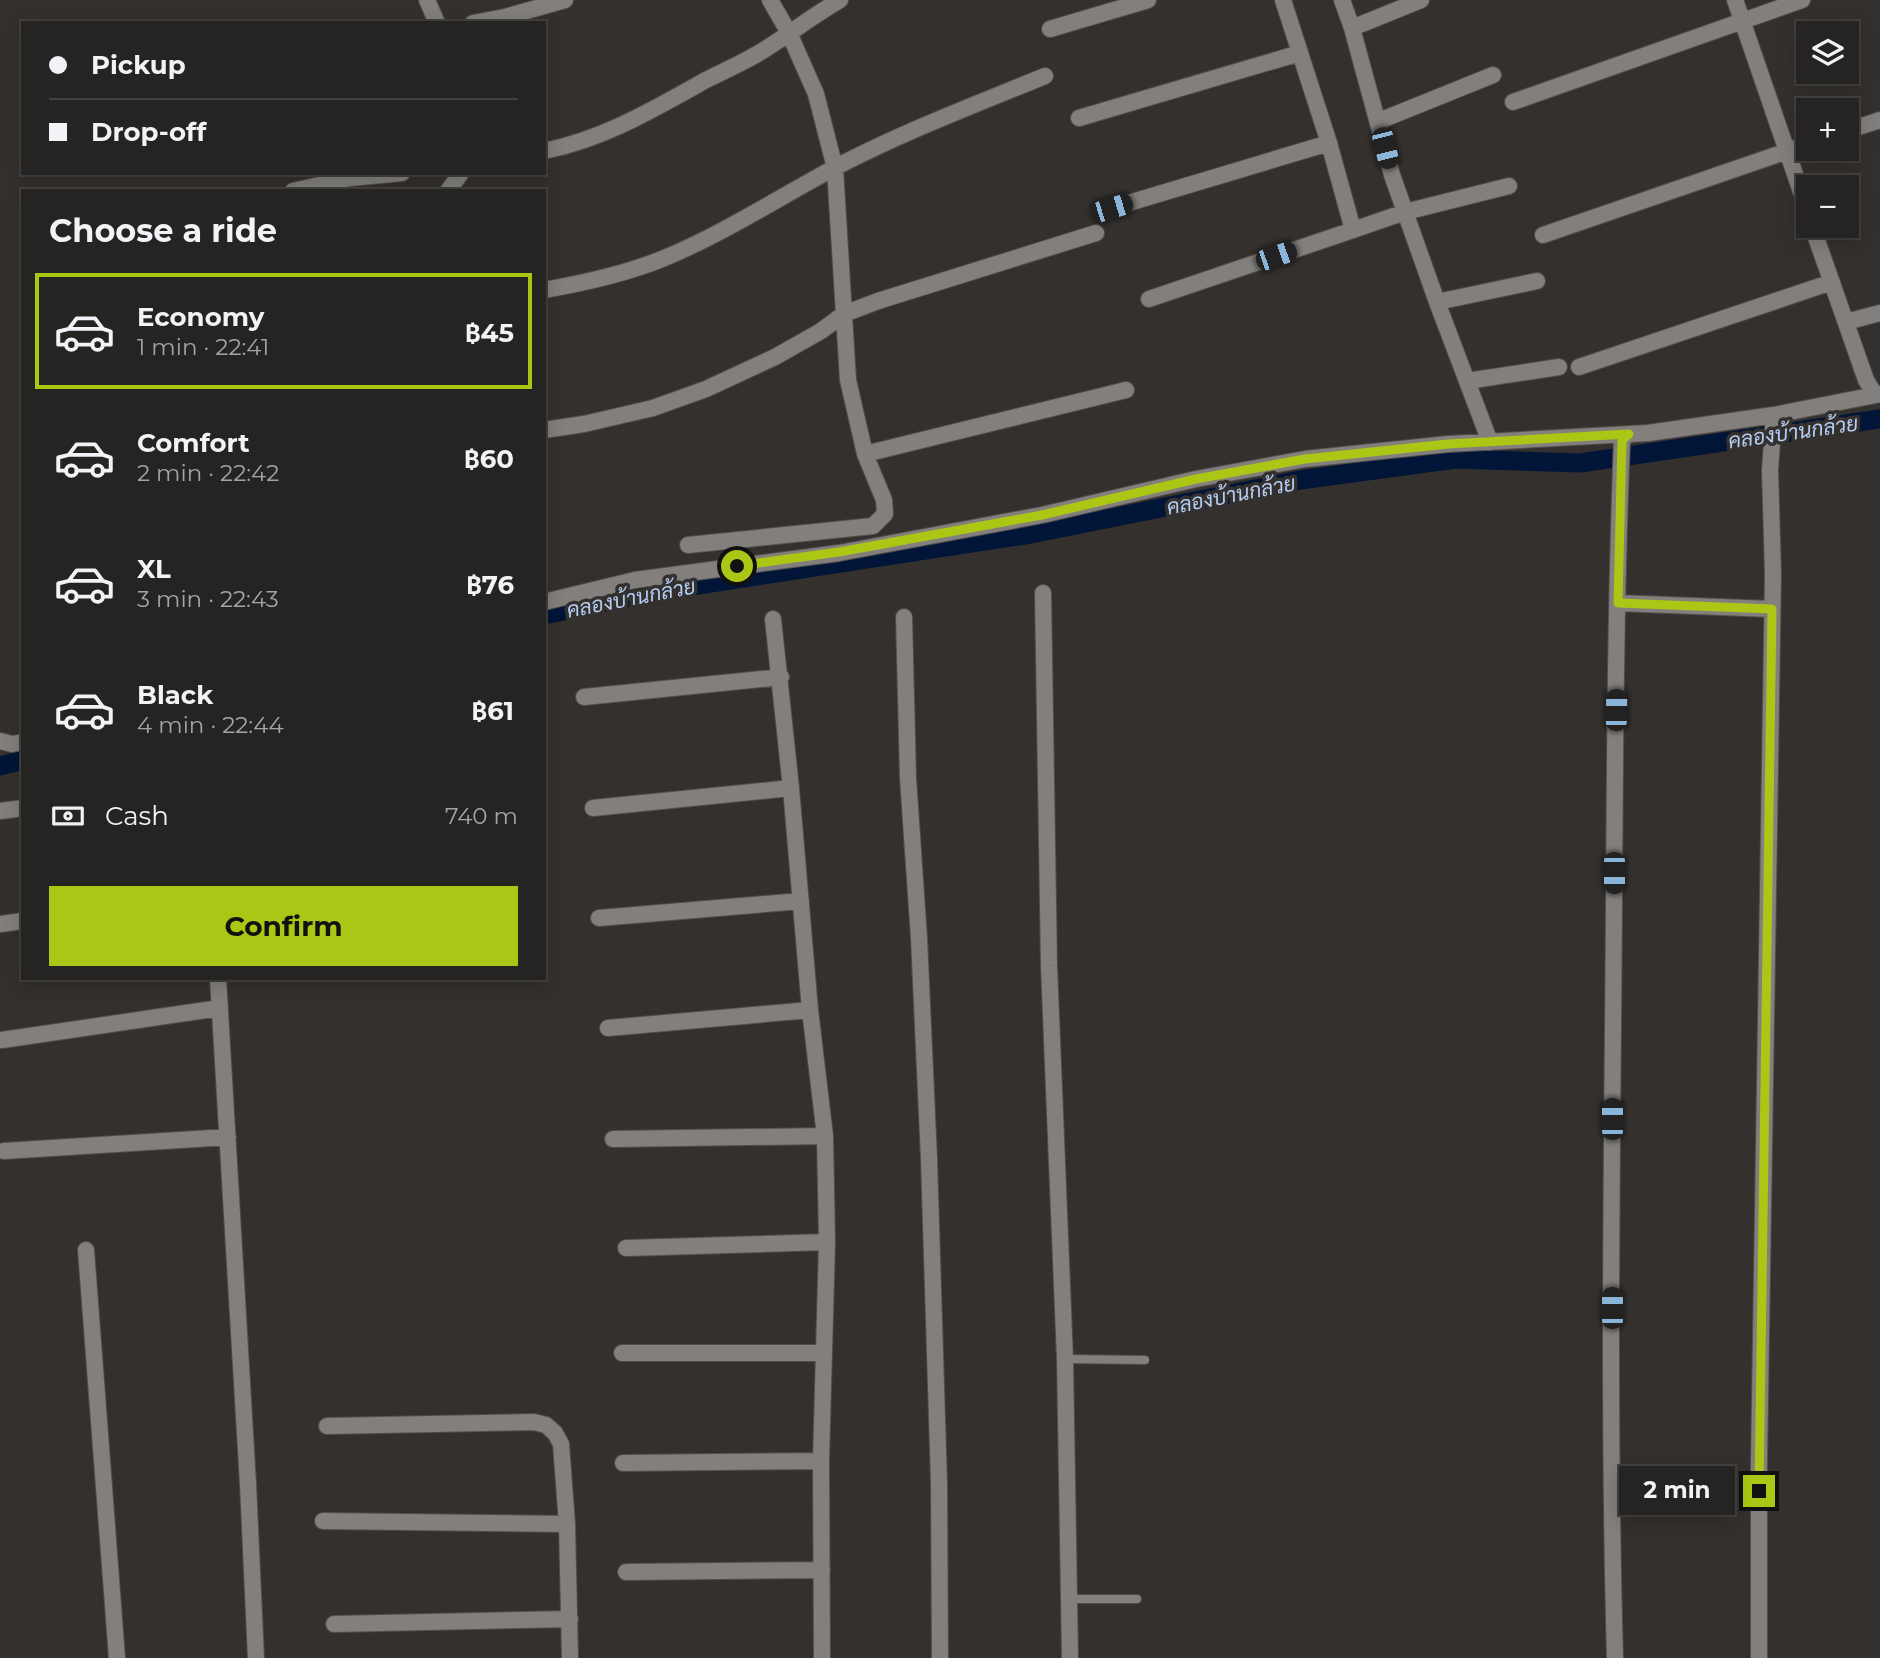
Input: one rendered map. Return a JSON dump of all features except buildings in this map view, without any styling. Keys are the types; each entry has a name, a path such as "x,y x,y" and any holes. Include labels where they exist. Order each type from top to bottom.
{"street":[{"path":"427,0 436,21"},
{"path":"484,21 565,0"},
{"path":"688,545 873,526 885,514 884,500 865,454 848,380 835,168 816,94 789,33 770,0"},
{"path":"546,151 617,128 655,110 708,79 757,55 840,0"},
{"path":"1050,29 1148,0"},
{"path":"1283,0 1329,143 1353,230"},
{"path":"1342,0 1379,121 1392,175 1490,442"},
{"path":"1352,28 1421,0"},
{"path":"1735,0 1796,178"},
{"path":"1513,102 1802,0"},
{"path":"1079,118 1300,53"},
{"path":"1379,121 1493,75"},
{"path":"546,290 585,282 661,259 705,239 835,168 921,126 1045,76"},
{"path":"1859,127 1880,120"},
{"path":"1112,208 1329,143"},
{"path":"1544,235 1796,149"},
{"path":"302,189 350,178 381,175"},
{"path":"1149,299 1405,212 1510,186"},
{"path":"546,430 653,408 706,389 775,357 821,331 844,314 878,300 1096,233"},
{"path":"546,602 635,580 839,552 1029,517 1196,479 1305,459 1448,444 1626,437 1773,421 1878,395 1866,380 1816,238"},
{"path":"1437,302 1536,281"},
{"path":"1579,367 1832,282"},
{"path":"1846,322 1880,313"},
{"path":"1467,381 1559,367"},
{"path":"865,454 1126,390"},
{"path":"1759,1658 1759,1463 1773,574 1770,470 1773,421"},
{"path":"1615,1658 1612,1548 1612,1215 1620,485 1626,437"},
{"path":"1043,593 1049,966 1065,1359 1070,1658"},
{"path":"1618,603 1772,609"},
{"path":"904,617 908,778 919,938 929,1159 939,1483 940,1658"},
{"path":"773,619 781,677 810,1010 825,1136 827,1242 821,1461 822,1658"},
{"path":"584,698 781,677"},
{"path":"0,741 12,744 21,742"},
{"path":"593,808 791,788"},
{"path":"0,811 21,808"},
{"path":"599,918 802,901"},
{"path":"0,924 21,921"},
{"path":"218,980 256,1658"},
{"path":"2,1040 220,1008"},
{"path":"608,1028 810,1010"},
{"path":"613,1139 825,1136"},
{"path":"4,1150 228,1137"},
{"path":"626,1248 827,1242"},
{"path":"86,1250 117,1658"},
{"path":"622,1353 823,1353"},
{"path":"327,1426 534,1422 546,1425 555,1433 561,1444 567,1524 570,1658"},
{"path":"623,1463 821,1461"},
{"path":"323,1521 567,1524"},
{"path":"626,1573 822,1570"},
{"path":"334,1624 570,1619"}],"lane":[{"path":"1065,1359 1145,1360"},
{"path":"1069,1599 1137,1599"}],"waterway":[{"name":"คลองบ้านกล้วย","path":"546,615 659,591 1031,534 1300,480 1456,459 1580,463 1880,419"},
{"name":"คลองบ้านกล้วย","path":"0,766 21,761"}],"route":[{"path":"737,566 839,552 1042,515 1196,479 1305,459 1448,444 1629,434 1622,440 1618,603 1772,609 1759,1491"}]}
